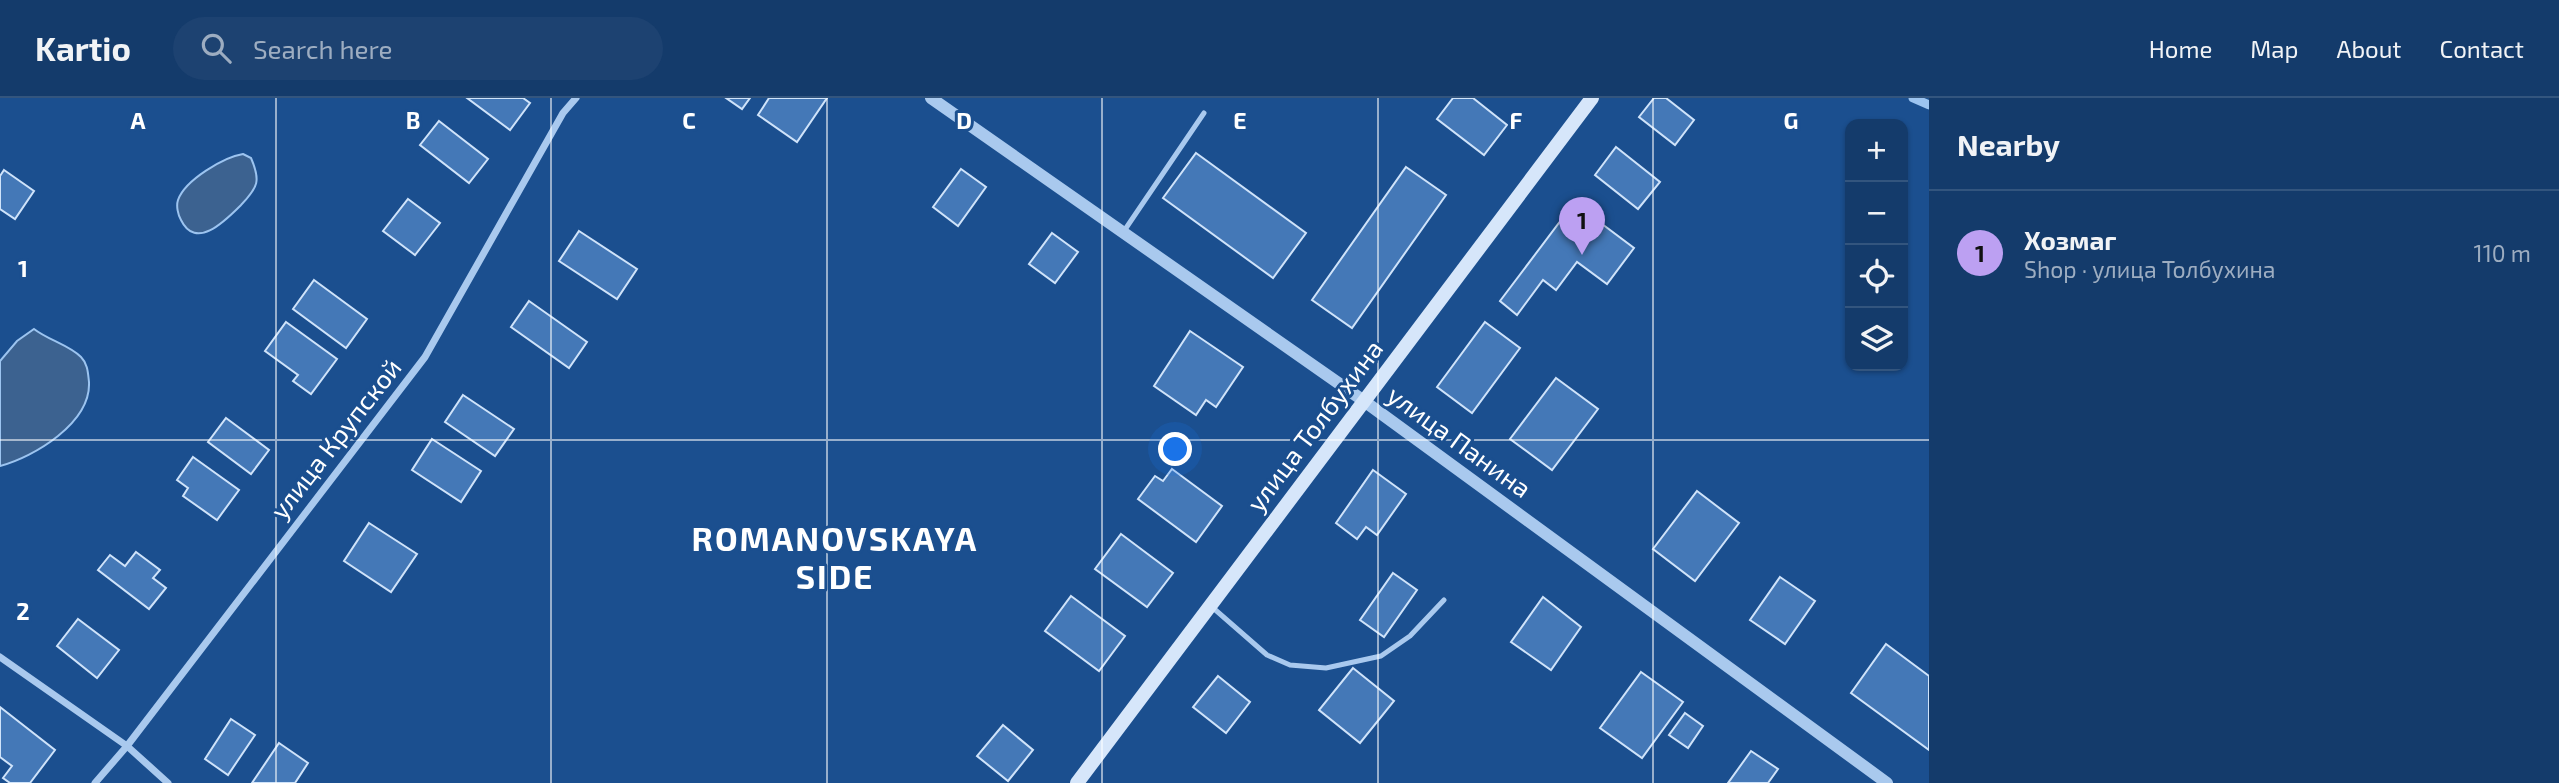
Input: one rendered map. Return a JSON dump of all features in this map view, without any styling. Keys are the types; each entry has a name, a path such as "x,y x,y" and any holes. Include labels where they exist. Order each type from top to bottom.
{"main road":[{"name":"улица Толбухина","path":"1077,783 1212,607 1592,98"}],"street":[{"name":"улица Крупской","path":"95,783 127,746 425,357 563,113 576,98"},
{"name":"улица Панина","path":"930,98 1364,401 1887,783"},
{"path":"0,657 127,746 168,783"}],"lane":[{"path":"1124,231 1204,113"},
{"path":"1212,607 1267,655 1290,665 1326,668 1381,656 1410,636 1444,600"}],"water":[{"path":"243,154 251,158 256,173 256,183 251,193 211,230 195,233 187,229 180,218 177,205 182,192 206,171"},
{"path":"34,329 71,349 83,360 89,382 87,397 81,411 58,436 29,455 0,466 0,361 17,341"}],"building":[{"path":"467,98 523,98 530,103 510,130"},
{"path":"726,98 750,98 742,109"},
{"path":"769,98 827,98 797,142 758,115"},
{"path":"1453,98 1473,98 1507,125 1484,155 1437,119"},
{"path":"1654,98 1666,98 1694,120 1675,145 1639,117"},
{"path":"439,121 488,159 469,183 420,145"},
{"path":"1616,147 1660,182 1638,209 1595,175"},
{"path":"1196,153 1306,233 1273,278 1163,198"},
{"path":"1406,167 1446,195 1352,328 1312,300"},
{"path":"961,169 986,187 958,226 933,207"},
{"path":"4,170 34,191 15,219 0,209 0,176"},
{"path":"408,199 440,223 415,255 383,231"},
{"path":"1574,203 1634,248 1607,284 1577,262 1556,290 1543,280 1517,315 1500,301"},
{"path":"579,231 637,269 617,299 559,261"},
{"path":"1052,233 1078,252 1055,283 1029,264"},
{"path":"314,280 367,319 346,348 293,309"},
{"path":"529,301 587,342 569,368 511,327"},
{"path":"286,322 337,359 311,394 293,381 298,375 265,351"},
{"path":"1485,322 1520,348 1472,413 1437,387"},
{"path":"1190,331 1243,367 1216,407 1206,400 1196,415 1154,386"},
{"path":"1556,378 1598,409 1552,470 1510,439"},
{"path":"463,395 514,429 495,456 445,422"},
{"path":"226,418 269,450 251,474 208,442"},
{"path":"432,439 481,471 461,502 412,470"},
{"path":"193,457 239,490 217,520 183,496 188,488 177,480"},
{"path":"1172,469 1222,506 1196,542 1138,499 1155,476 1163,481"},
{"path":"1373,470 1406,494 1377,535 1366,527 1357,539 1336,523"},
{"path":"1697,491 1739,523 1695,581 1653,549"},
{"path":"369,523 417,554 391,592 344,561"},
{"path":"1121,534 1173,573 1147,607 1095,569"},
{"path":"136,552 160,570 153,578 166,588 149,609 98,570 110,555 125,566"},
{"path":"1393,573 1417,590 1384,637 1360,620"},
{"path":"1780,577 1815,601 1785,644 1750,620"},
{"path":"1071,596 1125,636 1099,671 1045,631"},
{"path":"1543,597 1581,627 1551,670 1511,642"},
{"path":"78,619 119,650 97,678 57,646"},
{"path":"1886,644 1929,676 1929,750 1851,693"},
{"path":"1353,668 1394,701 1360,743 1319,710"},
{"path":"1641,672 1683,702 1642,758 1600,728"},
{"path":"1218,676 1250,702 1226,733 1193,707"},
{"path":"0,707 55,750 30,783 10,783 3,778 12,766 0,757"},
{"path":"1685,713 1703,726 1688,748 1669,735"},
{"path":"231,719 255,735 228,775 205,759"},
{"path":"1003,725 1033,750 1008,781 977,756"},
{"path":"279,743 308,763 295,783 252,783"},
{"path":"1751,751 1778,769 1768,783 1728,783"}],"waterway":[{"path":"1913,98 1929,105"}],"place":[{"name":"Хозмаг","path":"1582,255"}],"district":[{"name":"ROMANOVSKAYA SIDE","path":"835,558"}]}
